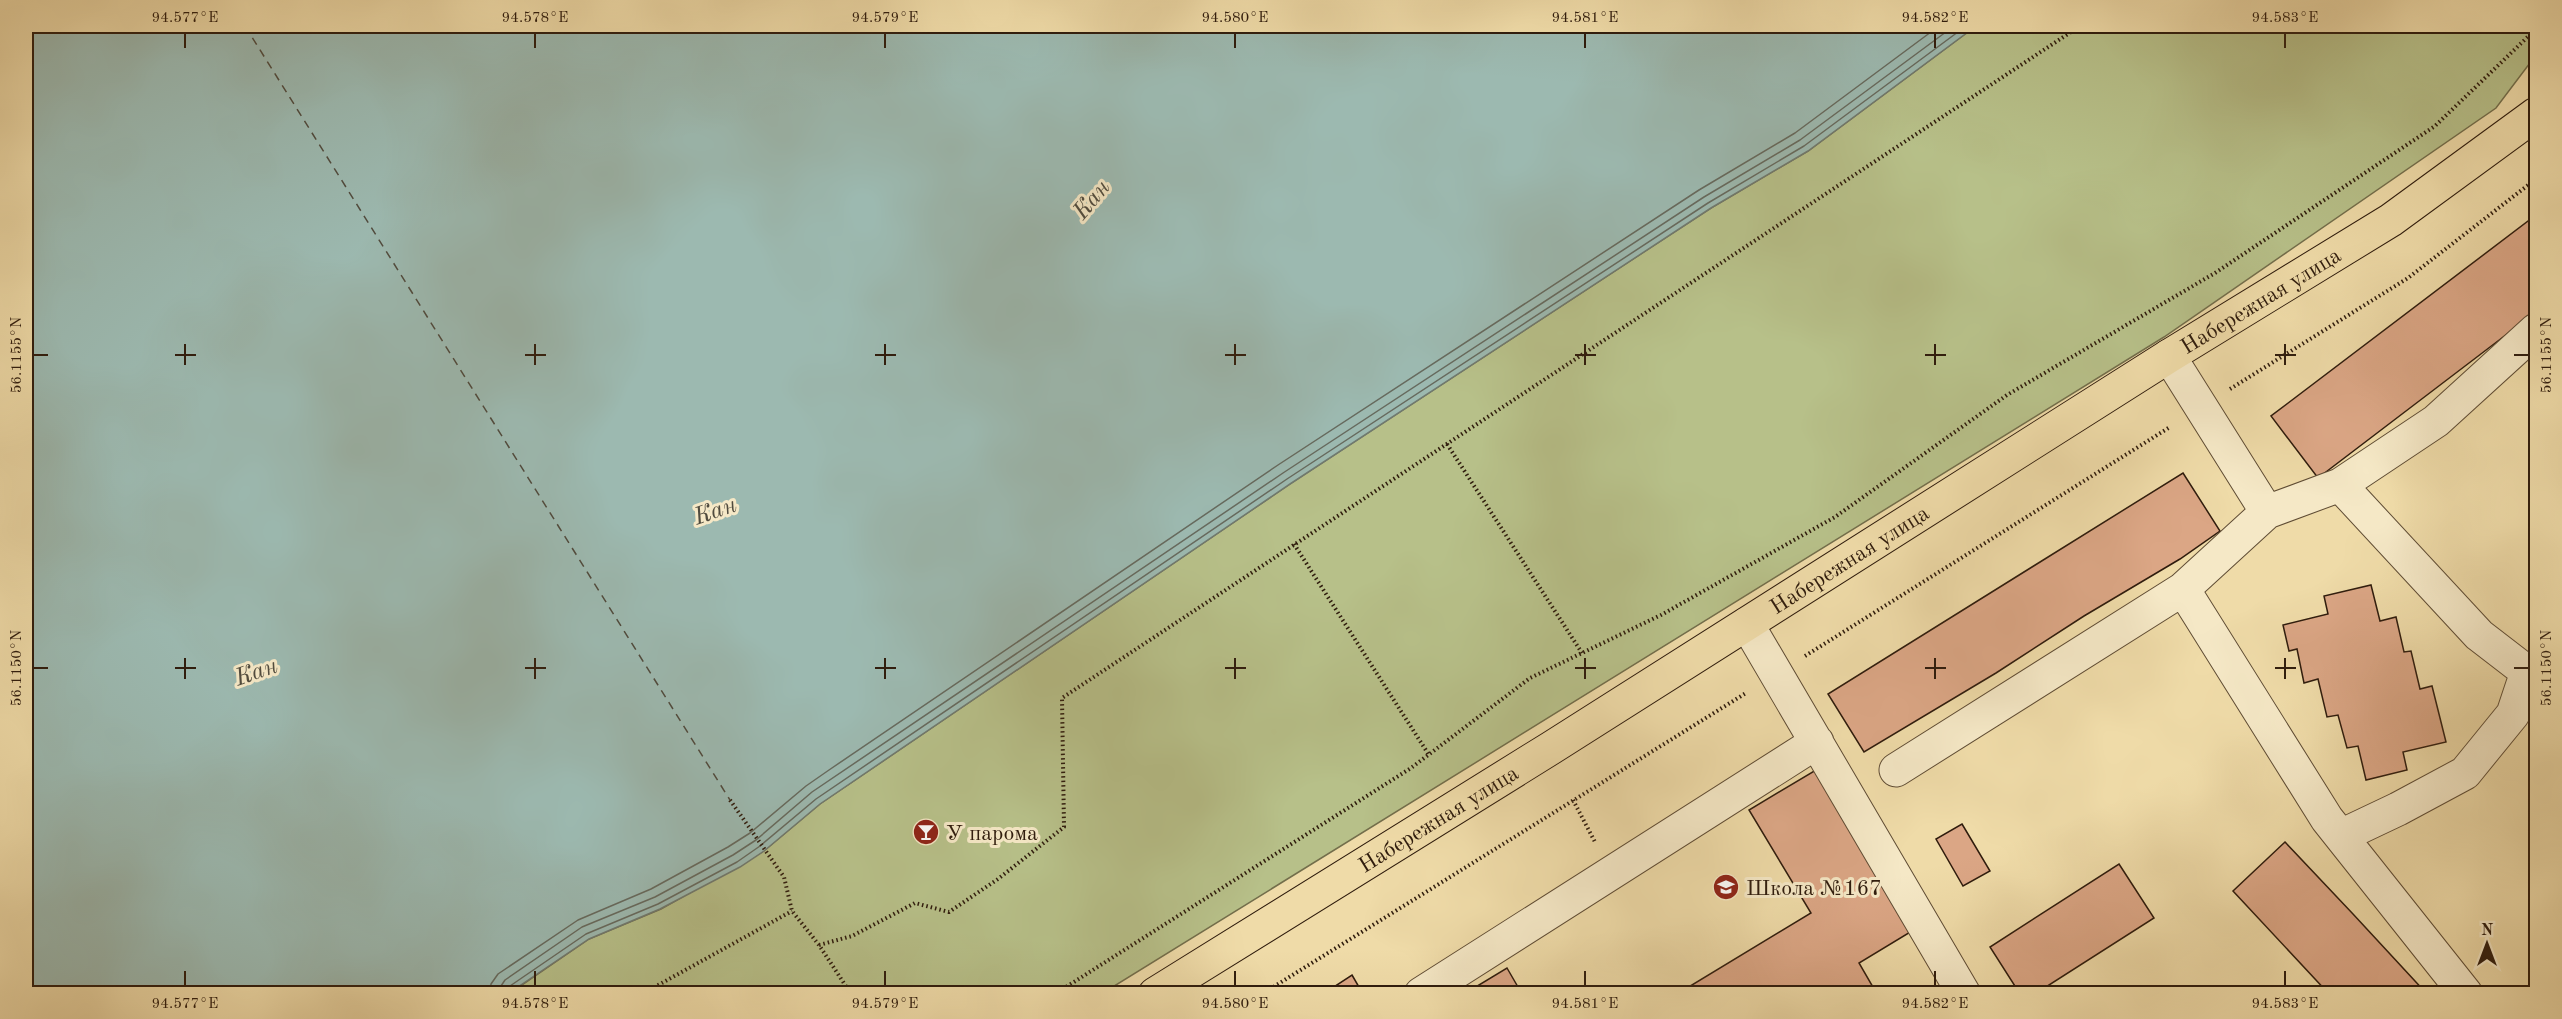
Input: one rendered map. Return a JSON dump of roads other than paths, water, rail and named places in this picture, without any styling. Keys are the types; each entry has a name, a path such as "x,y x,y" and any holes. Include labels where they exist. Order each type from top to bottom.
{"main road":[{"name":"Набережная улица","path":"1155,993 1747,624 2169,356 2391,220 2536,114"}],"lane":[{"path":"1896,770 2183,589 2267,512 2340,485 2436,421 2536,330"},
{"path":"2169,356 2267,512"},
{"path":"2340,485 2479,635 2527,672 2513,714 2465,773 2341,836"},
{"path":"2183,589 2341,836 2466,993"},
{"path":"1747,624 1964,993"},
{"path":"1421,993 1817,742"}],"water":[{"name":"Кан","path":"26,26 1976,26 1808,151 1711,208 1290,484 820,804 764,851 740,867 660,909 589,939 509,993 26,993"}],"place":[{"name":"У парома","path":"926,832"},
{"name":"Школа №167","path":"1726,887"}]}
